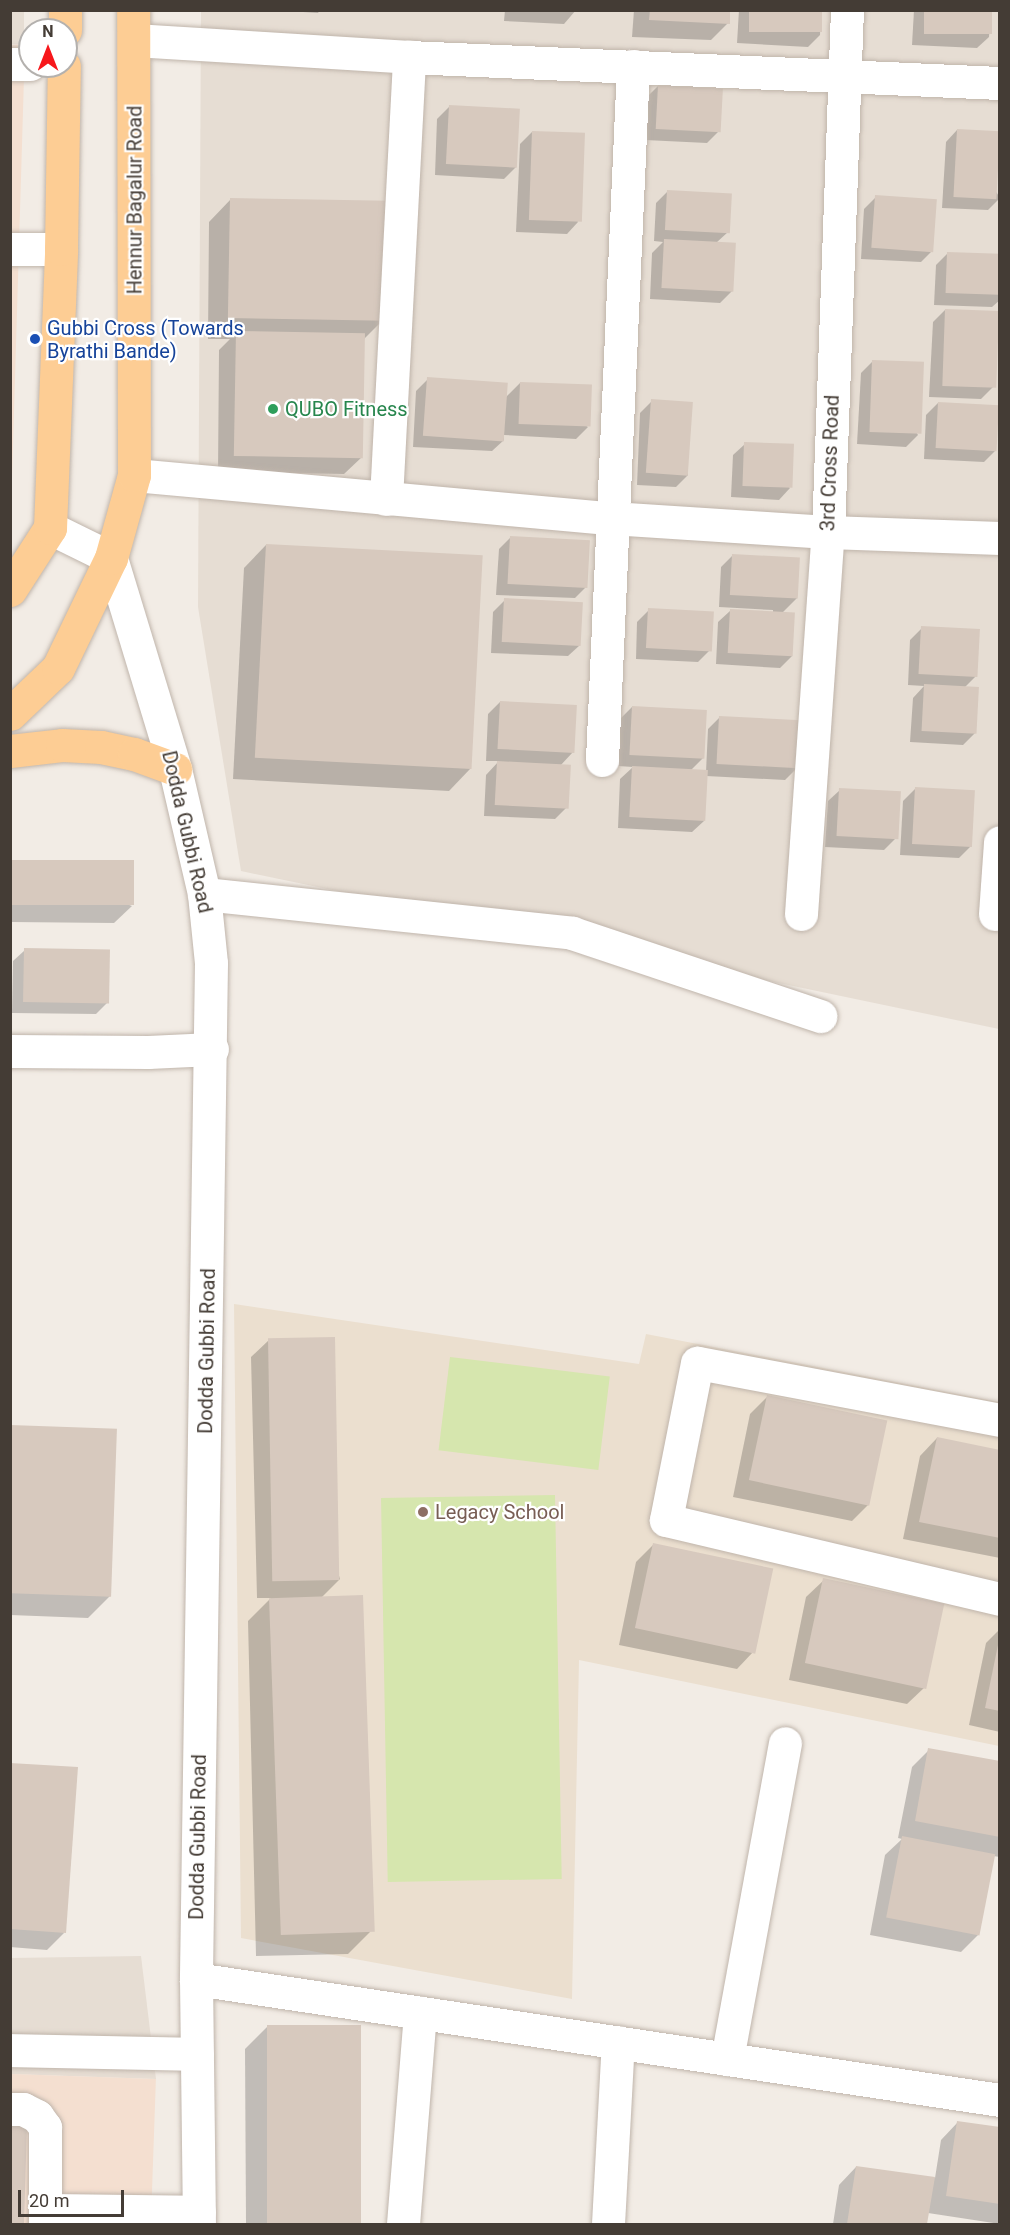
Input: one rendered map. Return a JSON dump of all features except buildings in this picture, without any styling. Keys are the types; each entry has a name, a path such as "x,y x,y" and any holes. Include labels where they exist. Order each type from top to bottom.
{"main road":[{"name":"Hennur Bagalur Road","path":"10,714 58,668 111,558 134,475 134,25"},
{"path":"10,590 50,528 61,249 64,78"},
{"path":"10,751 62,745 101,747 134,754 175,769"}],"street":[{"name":"3rd Cross Road","path":"801,914 828,532 847,10"},
{"path":"134,25 409,57 999,83"},
{"path":"387,499 409,57"},
{"path":"602,760 611,518 633,66"},
{"path":"10,249 61,249"},
{"path":"134,475 611,518 828,532 999,538"},
{"path":"50,528 111,558"},
{"name":"Dodda Gubbi Road","path":"111,558 175,769 204,894 211,963 212,1049 196,1979 199,2218"},
{"path":"995,914 999,842"},
{"path":"204,894 572,933 820,1016"},
{"path":"10,1051 148,1052 212,1049"},
{"path":"999,1420 697,1363 666,1520 999,1599"},
{"path":"727,2059 785,1743"},
{"path":"196,1979 999,2100"},
{"path":"403,2224 420,2013"},
{"path":"608,2224 618,2042"},
{"path":"10,2050 196,2054"},
{"path":"10,2109 23,2109 37,2116 45,2127 45,2217 199,2218"}],"shaded area":[{"path":"10,11 24,11 24,18 18,18 18,44 10,44"},
{"path":"201,11 999,11 999,1029 241,871 198,607"},
{"path":"18,44 18,78 24,78 11,482 10,45"},
{"name":"Legacy School","path":"234,1304 639,1364 646,1334 999,1402 999,1746 579,1660 572,1999 241,1938"},
{"path":"141,1956 156,2079 11,2074 11,1958"},
{"path":"11,2074 156,2079 151,2224 10,2224"}],"green space":[{"path":"450,1357 610,1377 598,1470 439,1450"},
{"path":"555,1495 562,1879 388,1882 381,1498"}],"place":[{"name":"Gubbi Cross (Towards Byrathi Bande)","path":"35,339"},
{"name":"QUBO Fitness","path":"273,409"},
{"name":"Legacy School","path":"423,1512"}]}
